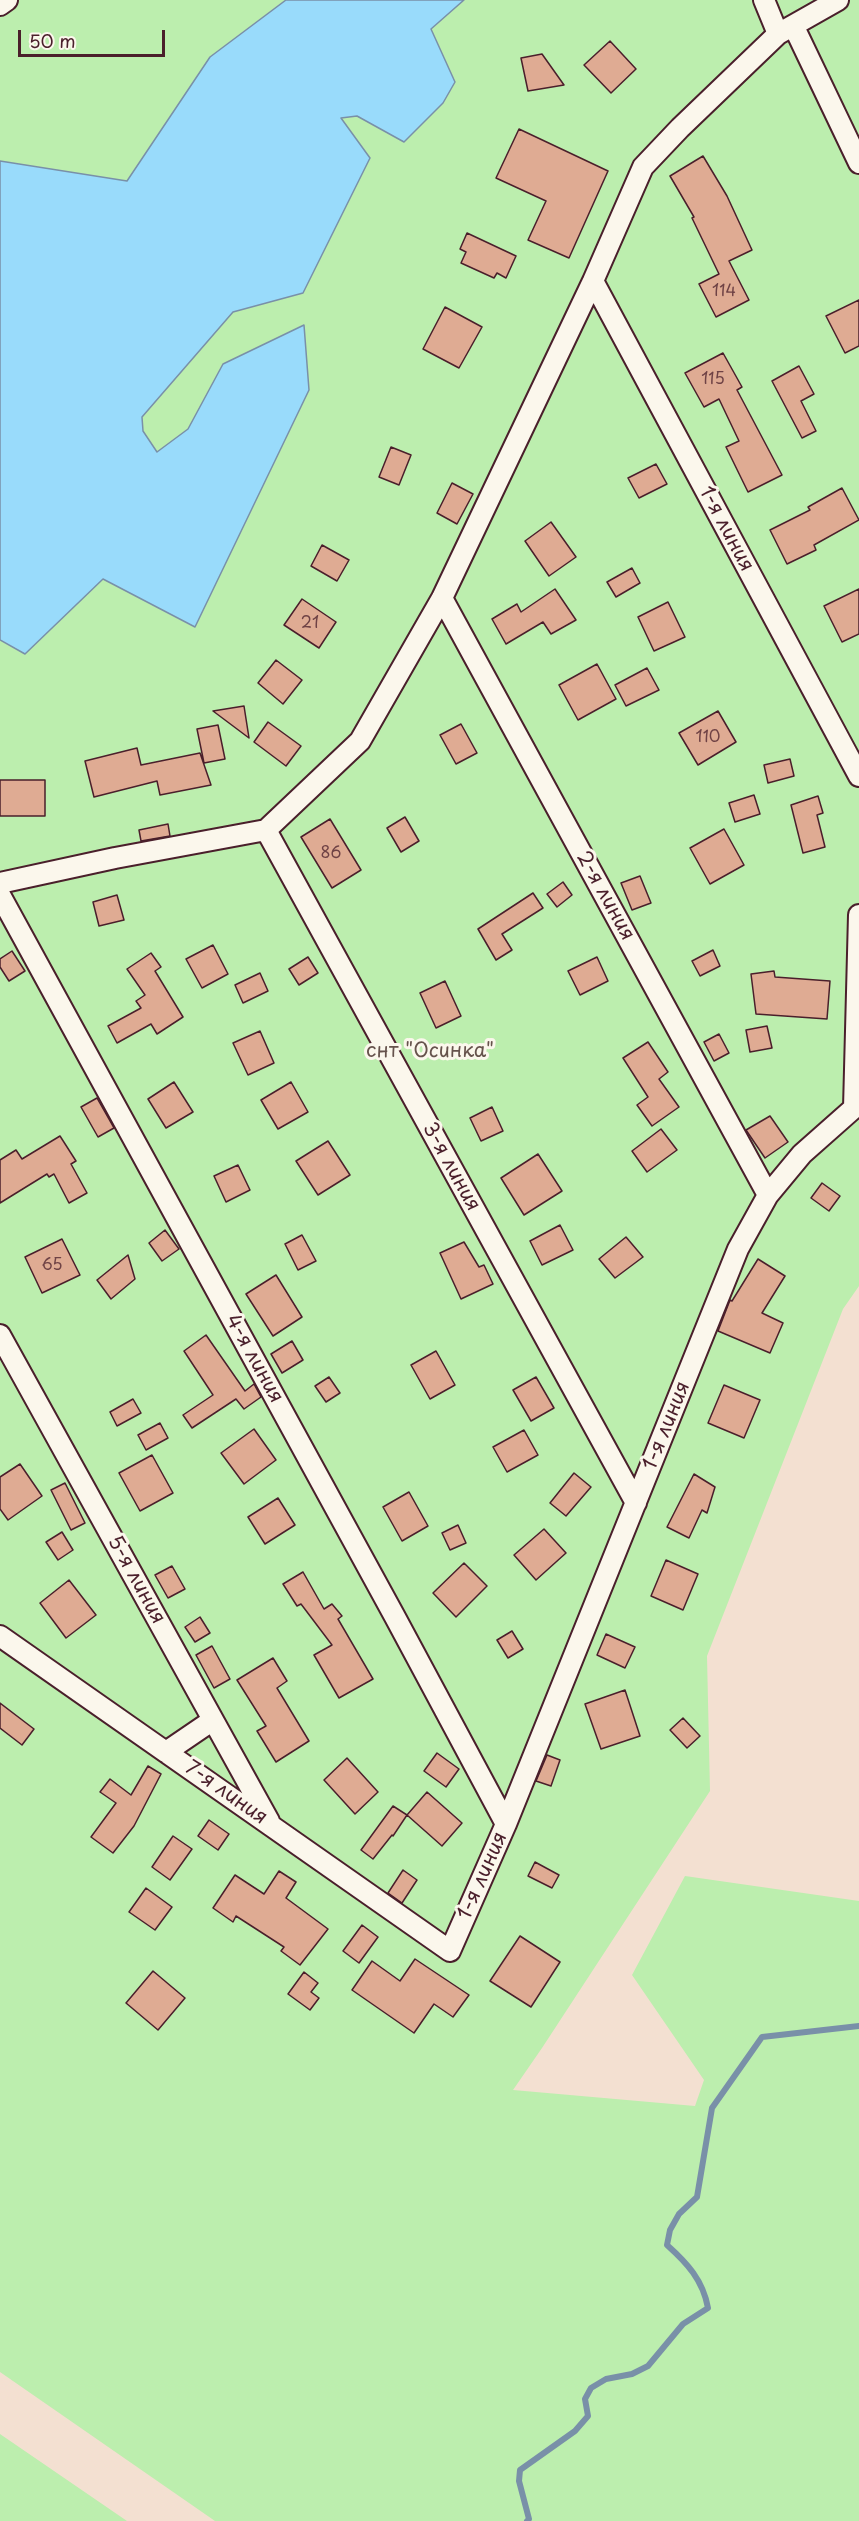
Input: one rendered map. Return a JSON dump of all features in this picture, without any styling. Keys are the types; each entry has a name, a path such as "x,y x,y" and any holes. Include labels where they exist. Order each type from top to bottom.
{"street":[{"path":"0,5 7,0"},
{"path":"764,0 786,30 859,163"},
{"path":"0,883 115,858 266,830 360,741 442,597 593,281 643,167 680,128 786,30 838,0"},
{"name":"1-я линия","path":"593,281 859,776"},
{"name":"2-я линия","path":"442,597 768,1195"},
{"name":"3-я линия","path":"266,830 636,1503"},
{"name":"4-я линия","path":"0,896 384,1596 506,1824"},
{"name":"1-я линия","path":"450,1951 506,1824 561,1682 738,1249 768,1195 802,1154 854,1108 859,915"},
{"name":"5-я линия","path":"0,1335 272,1826"},
{"name":"7-я линия","path":"0,1636 450,1951"},
{"path":"166,1752 213,1720"}],"green space":[{"path":"0,0 286,0 210,57 127,181 0,161"},
{"name":"снт \"Осинка\"","path":"464,0 859,0 859,1286 843,1309 707,1656 710,1791 513,2090 695,2106 704,2080 632,1975 685,1876 859,1901 859,2521 215,2521 0,2372 0,640 25,654 103,579 194,627 304,326 223,364 188,429 157,452 143,431 142,417 233,312 303,293 341,117 357,116 405,142 431,29"},
{"path":"0,2434 127,2521 0,2521"}],"water":[{"path":"286,0 464,0 431,29 455,82 443,103 404,142 357,116 341,118 370,158 303,293 233,312 142,417 143,431 157,452 188,429 223,364 304,325 309,390 195,627 103,579 25,654 0,640 0,161 127,181 210,57"}],"building":[{"path":"610,41 636,69 611,93 584,65"},
{"path":"542,54 564,85 528,91 521,58"},
{"path":"519,129 608,171 569,258 528,240 546,201 496,178"},
{"path":"703,156 727,196 752,250 729,261 749,300 716,317 699,284 719,274 692,218 694,217 670,176"},
{"path":"467,233 516,256 506,278 497,273 494,278 461,263 466,252 460,249"},
{"path":"859,300 859,346 845,353 826,316"},
{"path":"445,307 482,327 459,368 423,349"},
{"path":"723,353 742,387 737,390 782,475 748,492 726,447 739,441 719,399 704,407 685,373"},
{"path":"799,366 814,394 801,401 816,431 802,438 772,381"},
{"path":"391,447 411,455 399,485 379,477"},
{"path":"656,464 667,484 639,498 628,478"},
{"path":"452,483 473,494 457,524 437,513"},
{"path":"842,488 859,520 814,545 816,550 787,564 770,530 810,510 808,507"},
{"path":"551,522 576,557 549,576 525,541"},
{"path":"322,545 349,560 337,581 311,566"},
{"path":"632,568 640,583 616,597 607,582"},
{"path":"555,589 576,620 551,634 543,622 506,644 492,619 517,604 521,612"},
{"path":"859,589 859,634 842,642 824,606"},
{"path":"302,599 336,622 319,648 284,625"},
{"path":"668,602 685,637 654,651 638,617"},
{"path":"276,660 302,680 283,704 258,683"},
{"path":"597,664 616,699 578,720 559,685"},
{"path":"647,668 659,690 626,706 615,685"},
{"path":"244,706 249,738 213,711"},
{"path":"718,711 736,742 698,765 679,733"},
{"path":"268,722 301,746 286,766 254,742"},
{"path":"461,724 477,753 456,764 440,735"},
{"path":"218,725 225,759 204,763 197,729"},
{"path":"137,748 141,765 200,753 211,785 160,795 157,781 94,797 85,761"},
{"path":"790,759 794,776 768,783 764,765"},
{"path":"0,780 45,780 45,816 0,816"},
{"path":"754,795 760,814 735,822 729,803"},
{"path":"818,796 823,813 817,815 825,847 803,853 791,805"},
{"path":"405,817 419,841 401,852 387,828"},
{"path":"330,819 361,870 332,888 301,837"},
{"path":"168,824 170,836 141,841 139,830"},
{"path":"724,829 744,865 710,884 690,848"},
{"path":"640,876 651,903 632,910 621,883"},
{"path":"563,882 572,895 557,907 547,894"},
{"path":"533,893 543,908 502,934 512,950 496,960 478,929"},
{"path":"117,895 124,920 99,926 93,902"},
{"path":"213,945 228,974 202,988 186,959"},
{"path":"713,950 720,966 700,976 692,961"},
{"path":"12,951 25,971 9,981 0,967 0,959"},
{"path":"151,953 161,967 155,971 183,1017 157,1034 151,1024 117,1043 108,1026 141,1008 136,1001 145,995 127,969"},
{"path":"308,957 318,973 299,985 289,969"},
{"path":"597,957 608,981 580,995 568,971"},
{"path":"774,971 775,977 830,981 827,1019 756,1014 751,974"},
{"path":"260,973 268,991 243,1003 235,985"},
{"path":"445,981 461,1016 436,1028 420,993"},
{"path":"767,1026 772,1048 750,1052 746,1030"},
{"path":"260,1031 274,1063 248,1075 233,1043"},
{"path":"719,1034 729,1053 714,1061 704,1042"},
{"path":"648,1042 668,1072 659,1079 679,1107 652,1126 637,1105 648,1097 623,1058"},
{"path":"174,1082 193,1112 166,1128 148,1099"},
{"path":"291,1082 308,1112 278,1129 261,1100"},
{"path":"97,1098 114,1128 98,1137 81,1107"},
{"path":"492,1107 503,1131 481,1141 470,1118"},
{"path":"770,1116 788,1142 765,1158 746,1130"},
{"path":"661,1129 677,1150 647,1172 632,1151"},
{"path":"60,1136 76,1161 71,1164 87,1193 69,1203 54,1174 49,1177 47,1174 0,1203 0,1160 16,1150 22,1159"},
{"path":"328,1141 350,1175 318,1195 296,1161"},
{"path":"538,1154 562,1191 524,1215 501,1178"},
{"path":"238,1165 250,1190 226,1202 214,1176"},
{"path":"822,1183 840,1196 829,1211 811,1198"},
{"path":"560,1225 573,1250 542,1265 530,1241"},
{"path":"165,1230 179,1249 162,1261 149,1243"},
{"path":"302,1235 316,1261 298,1270 285,1244"},
{"path":"626,1237 643,1257 615,1278 599,1259"},
{"path":"62,1239 80,1275 42,1293 25,1257"},
{"path":"464,1242 479,1267 484,1265 493,1284 461,1299 440,1253"},
{"path":"128,1255 135,1279 111,1299 97,1280"},
{"path":"758,1259 785,1276 762,1313 783,1323 770,1353 718,1331 730,1300 732,1301"},
{"path":"276,1275 302,1317 273,1336 246,1294"},
{"path":"206,1335 245,1391 254,1384 261,1397 244,1409 236,1399 192,1428 183,1415 213,1395 184,1351"},
{"path":"292,1341 303,1360 282,1373 271,1354"},
{"path":"436,1351 455,1385 430,1399 411,1365"},
{"path":"329,1377 340,1393 326,1402 315,1386"},
{"path":"536,1377 554,1408 531,1421 513,1390"},
{"path":"724,1385 760,1400 744,1438 708,1423"},
{"path":"133,1399 141,1413 117,1426 110,1412"},
{"path":"160,1423 168,1438 146,1450 138,1435"},
{"path":"254,1429 276,1460 244,1484 221,1453"},
{"path":"524,1430 538,1455 507,1472 493,1447"},
{"path":"152,1455 173,1493 140,1511 119,1473"},
{"path":"20,1464 42,1496 8,1520 0,1509 0,1477"},
{"path":"574,1473 591,1487 566,1516 550,1503"},
{"path":"694,1474 715,1487 707,1513 702,1510 689,1538 667,1527"},
{"path":"65,1483 85,1523 71,1530 51,1490"},
{"path":"409,1492 428,1526 402,1541 383,1507"},
{"path":"278,1498 295,1525 265,1544 248,1517"},
{"path":"458,1525 466,1543 450,1550 442,1533"},
{"path":"544,1529 566,1553 536,1580 514,1555"},
{"path":"62,1532 73,1550 58,1560 46,1542"},
{"path":"666,1560 698,1574 683,1610 651,1596"},
{"path":"464,1563 487,1586 456,1617 433,1593"},
{"path":"172,1566 185,1589 168,1598 155,1575"},
{"path":"303,1572 324,1609 332,1604 342,1616 338,1619 373,1679 339,1698 314,1655 332,1645 301,1604 297,1606 283,1584"},
{"path":"69,1580 96,1615 66,1638 40,1603"},
{"path":"200,1617 210,1633 195,1642 185,1627"},
{"path":"512,1631 523,1649 508,1658 497,1640"},
{"path":"606,1634 635,1647 625,1668 597,1655"},
{"path":"212,1646 230,1679 214,1688 196,1655"},
{"path":"273,1658 287,1681 277,1688 309,1741 276,1762 257,1731 266,1726 237,1680"},
{"path":"625,1690 640,1736 601,1749 585,1704"},
{"path":"0,1703 34,1729 22,1745 0,1728"},
{"path":"683,1718 700,1736 687,1748 670,1730"},
{"path":"437,1753 459,1769 446,1787 424,1771"},
{"path":"547,1755 560,1760 551,1786 536,1781"},
{"path":"347,1758 378,1792 355,1814 324,1780"},
{"path":"148,1766 161,1774 134,1826 113,1853 91,1837 116,1803 100,1792 110,1779 131,1795"},
{"path":"427,1792 462,1823 442,1846 407,1815"},
{"path":"393,1806 407,1815 373,1859 361,1850"},
{"path":"209,1820 229,1834 218,1850 198,1836"},
{"path":"173,1836 192,1849 170,1880 152,1867"},
{"path":"535,1862 559,1875 552,1888 528,1876"},
{"path":"403,1870 417,1880 402,1903 388,1893"},
{"path":"279,1871 296,1882 286,1898 328,1929 300,1965 281,1951 284,1947 236,1916 233,1922 213,1908 235,1875 264,1894"},
{"path":"146,1888 172,1907 155,1930 129,1912"},
{"path":"362,1925 378,1937 359,1963 343,1951"},
{"path":"520,1936 560,1962 531,2007 490,1981"},
{"path":"415,1959 469,1995 453,2017 434,2004 414,2033 352,1990 372,1961 400,1981"},
{"path":"153,1971 185,1998 158,2030 126,2003"},
{"path":"304,1972 318,1983 311,1992 319,1998 310,2010 288,1994"}],"waterway":[{"path":"527,2521 529,2519 519,2481 520,2470 575,2431 588,2416 585,2399 591,2388 606,2379 632,2374 648,2366 683,2324 708,2308 706,2298 693,2273 667,2245 670,2230 679,2214 697,2197 712,2108 762,2037 859,2026"}]}
